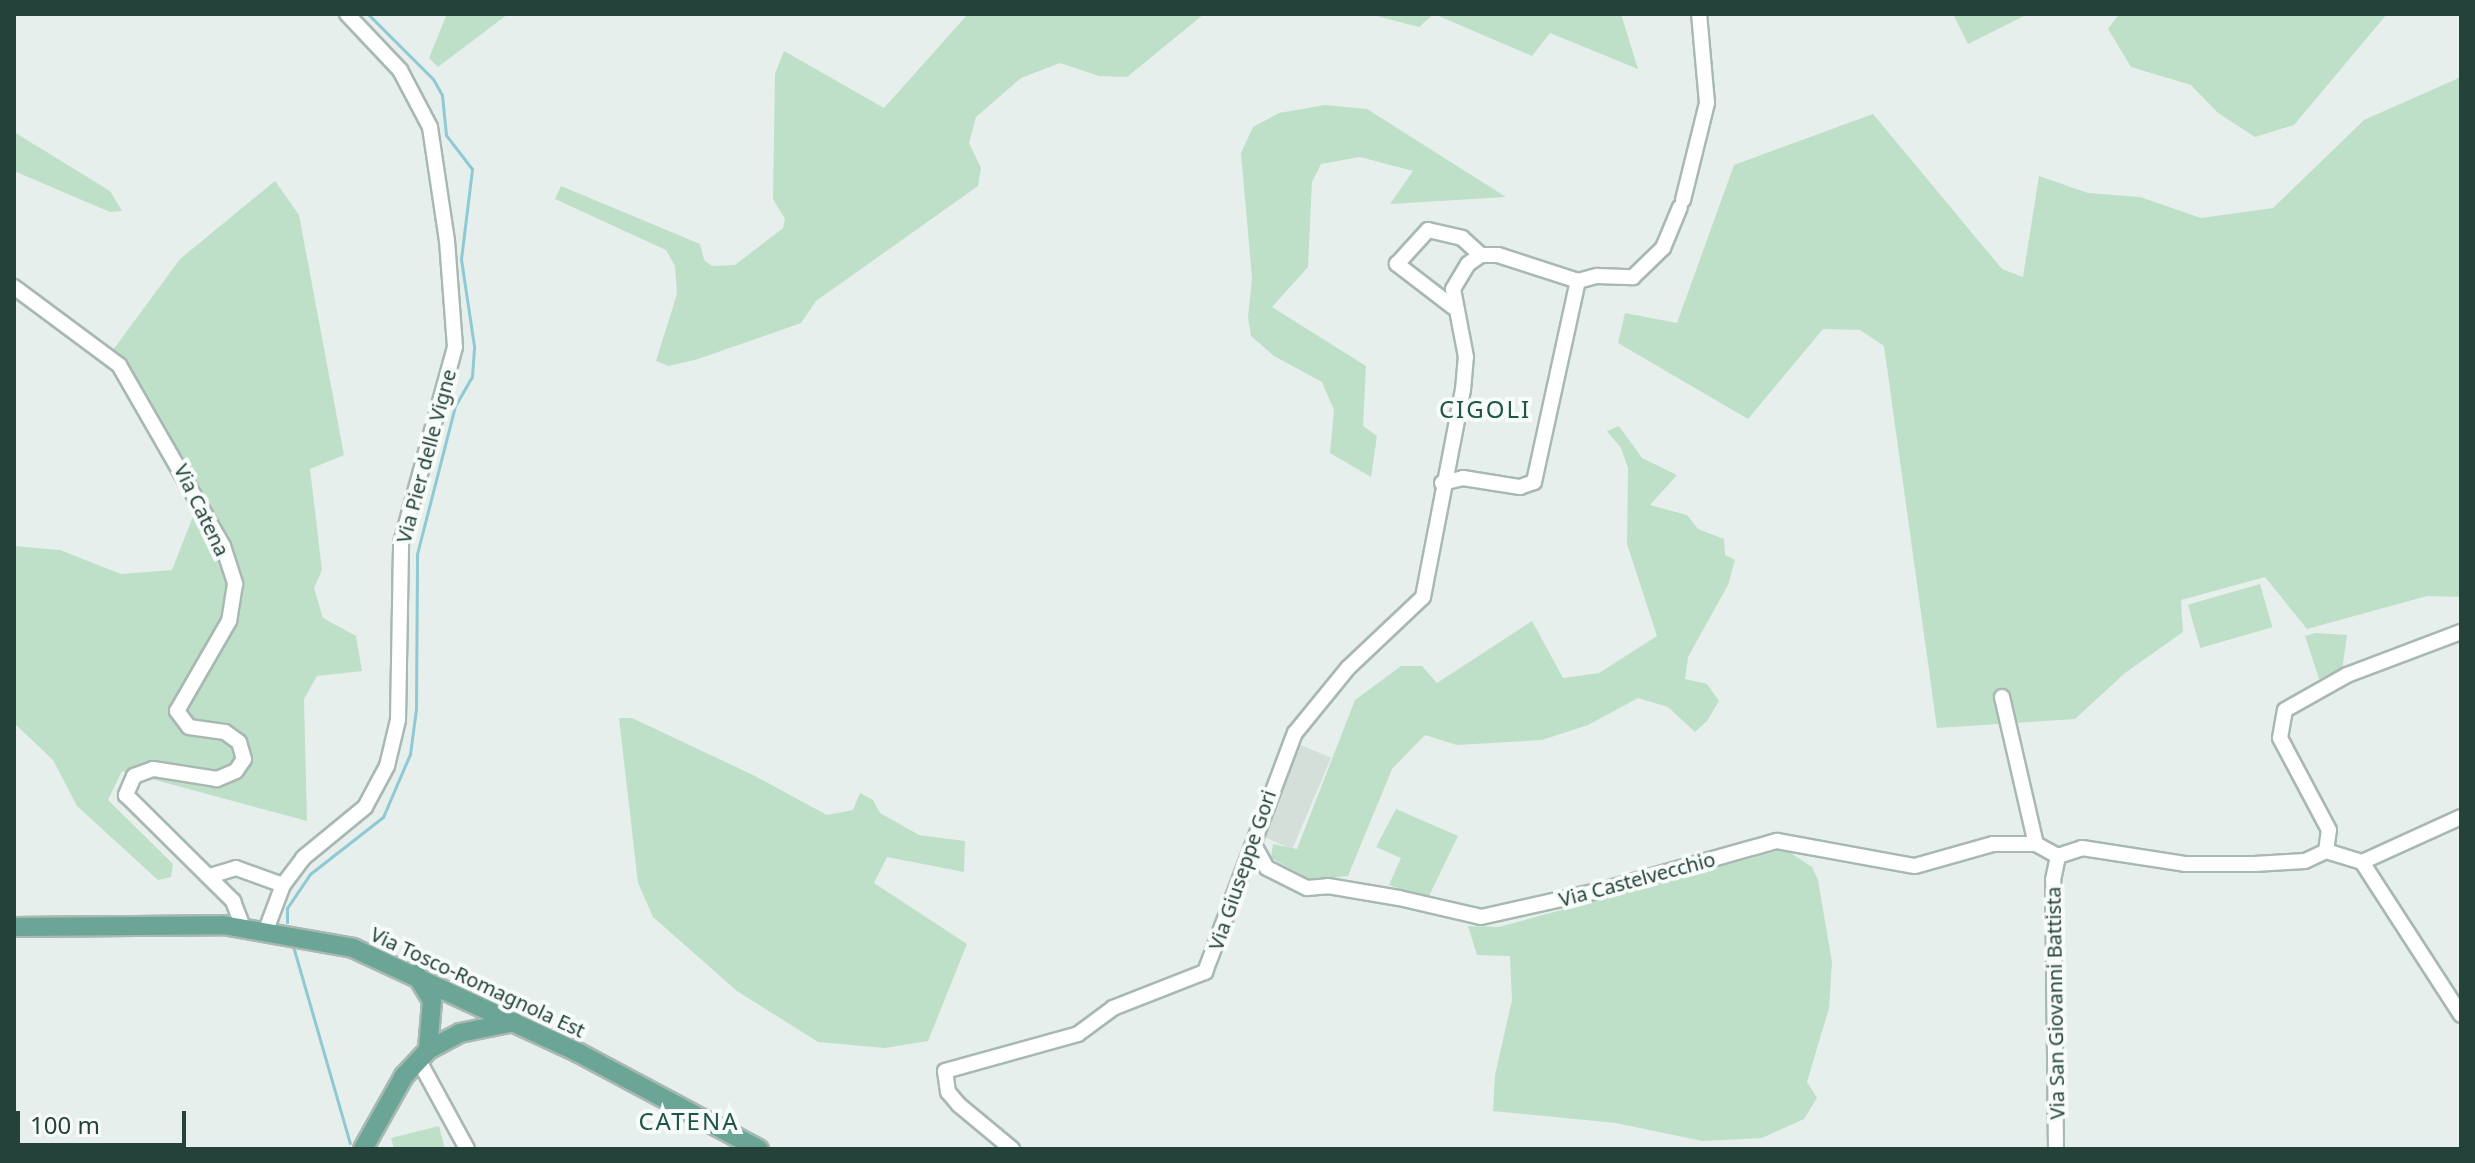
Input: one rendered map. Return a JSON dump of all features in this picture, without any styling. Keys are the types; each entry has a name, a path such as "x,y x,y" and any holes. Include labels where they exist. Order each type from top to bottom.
{"main road":[{"name":"Via Tosco-Romagnola Est","path":"14,927 150,922 243,927 353,948 416,974 514,1022 759,1149"},
{"path":"363,1149 423,1054 434,1022 432,1001 416,974"},
{"path":"434,1022 463,997"},
{"path":"460,1033 463,997"},
{"path":"423,1054 460,1033 514,1022"}],"street":[{"name":"Via Pier delle Vigne","path":"266,930 283,885 303,858 365,807 387,766 398,720 401,543 455,347 430,127 400,70 347,14"},
{"path":"1481,255 1457,281 1453,307 1397,264 1428,230 1462,238 1481,255 1498,255 1578,281 1643,272 1663,248 1688,183 1709,85 1699,14"},
{"path":"1442,483 1477,478 1520,487 1534,482 1539,472 1578,281"},
{"name":"Via Catena","path":"14,287 119,365 223,546 235,584 229,621 177,711 189,727 225,732 239,742 244,759 236,771 217,779 153,769 134,776 126,795 233,901 243,927"},
{"name":"Via Giuseppe Gori","path":"1012,1149 954,1099 943,1079 945,1071 1078,1034 1113,1008 1205,972 1235,882 1254,845 1279,763 1295,733 1348,668 1423,597 1442,483 1463,390 1466,357 1453,307"},
{"path":"2326,851 2329,830 2280,738 2285,710 2347,675 2461,632"},
{"path":"2002,697 2036,844"},
{"path":"2362,862 2461,817"},
{"name":"Via Castelvecchio","path":"1254,845 1267,868 1307,888 1328,886 1481,917 1606,889 1777,841 1915,866 1993,844 2036,844 2058,856"},
{"path":"2058,856 2082,848 2185,864 2254,864 2305,861 2326,851 2362,862 2461,1015"},
{"name":"Via San Giovanni Battista","path":"2056,1149 2053,880 2058,856"},
{"path":"210,876 236,868 283,885"},
{"path":"423,1054 467,1149"}],"shaded area":[{"path":"1296,743 1331,758 1292,849 1257,834"}],"green space":[{"path":"447,14 508,14 438,67 429,58"},
{"path":"968,14 1204,14 1127,77 1099,76 1060,63 1021,78 976,117 969,143 981,168 978,186 816,301 801,323 698,359 669,366 656,361 677,294 675,266 666,250 555,199 561,186 700,244 704,260 712,266 735,265 783,228 785,219 773,199 775,74 784,51 884,108"},
{"path":"1369,14 1434,14 1419,27"},
{"path":"1434,14 1621,14 1638,69 1550,33 1532,56"},
{"path":"1953,14 2028,14 1968,44"},
{"path":"2119,14 2387,14 2294,125 2255,137 2218,113 2191,85 2131,67 2108,29"},
{"path":"2461,77 2461,597 2427,596 2307,629 2265,577 2181,600 2183,632 2125,673 2075,719 1937,728 1884,346 1860,330 1823,329 1748,419 1618,343 1625,313 1677,323 1734,165 1873,114 2002,269 2023,277 2039,176 2088,193 2140,197 2201,218 2273,208 2364,120"},
{"path":"1325,105 1367,109 1506,197 1390,204 1413,171 1360,157 1321,164 1312,182 1308,267 1272,307 1366,366 1363,426 1377,436 1371,477 1330,453 1334,410 1322,382 1274,356 1251,336 1248,317 1252,278 1241,153 1253,127 1279,113"},
{"path":"14,132 110,191 122,211 110,212 14,171"},
{"path":"275,181 299,215 344,455 310,469 322,570 314,588 323,618 356,636 362,671 317,676 304,699 307,821 122,771 108,800 173,864 171,877 158,880 77,806 53,760 14,723 14,546 60,550 121,574 172,570 203,491 113,350 180,259"},
{"path":"1619,426 1642,458 1677,475 1650,505 1687,515 1698,529 1724,539 1725,555 1735,560 1728,585 1688,657 1685,679 1707,684 1719,701 1707,721 1695,732 1668,707 1638,698 1588,725 1542,740 1457,745 1425,735 1392,769 1348,876 1311,880 1271,858 1273,844 1297,849 1355,700 1401,666 1422,666 1437,683 1532,621 1563,678 1599,673 1657,636 1627,544 1628,468 1621,448 1607,431"},
{"path":"2260,584 2272,627 2200,648 2188,605"},
{"path":"2316,633 2347,635 2342,670 2319,679 2305,636"},
{"path":"619,718 632,718 753,775 827,815 853,810 860,793 873,800 880,813 919,835 965,841 964,872 887,857 874,883 967,944 928,1041 884,1048 818,1042 737,991 653,917 638,883"},
{"path":"1396,809 1458,836 1428,898 1389,885 1401,858 1376,847"},
{"path":"1785,849 1812,867 1818,880 1832,962 1829,1008 1807,1082 1817,1098 1804,1119 1762,1138 1702,1141 1616,1123 1493,1111 1495,1075 1512,1000 1510,956 1477,955 1468,926 1499,927"},
{"path":"439,1126 445,1149 394,1149 391,1138"}],"waterway":[{"path":"287,922 287,908 310,874 383,817 410,754 416,709 417,554 455,406 472,377 474,346 461,259 472,169 446,135 442,95 433,79 368,14"},
{"path":"293,946 350,1143"}],"district":[{"name":"CIGOLI","path":"1485,409"},
{"name":"CATENA","path":"689,1121"}]}
